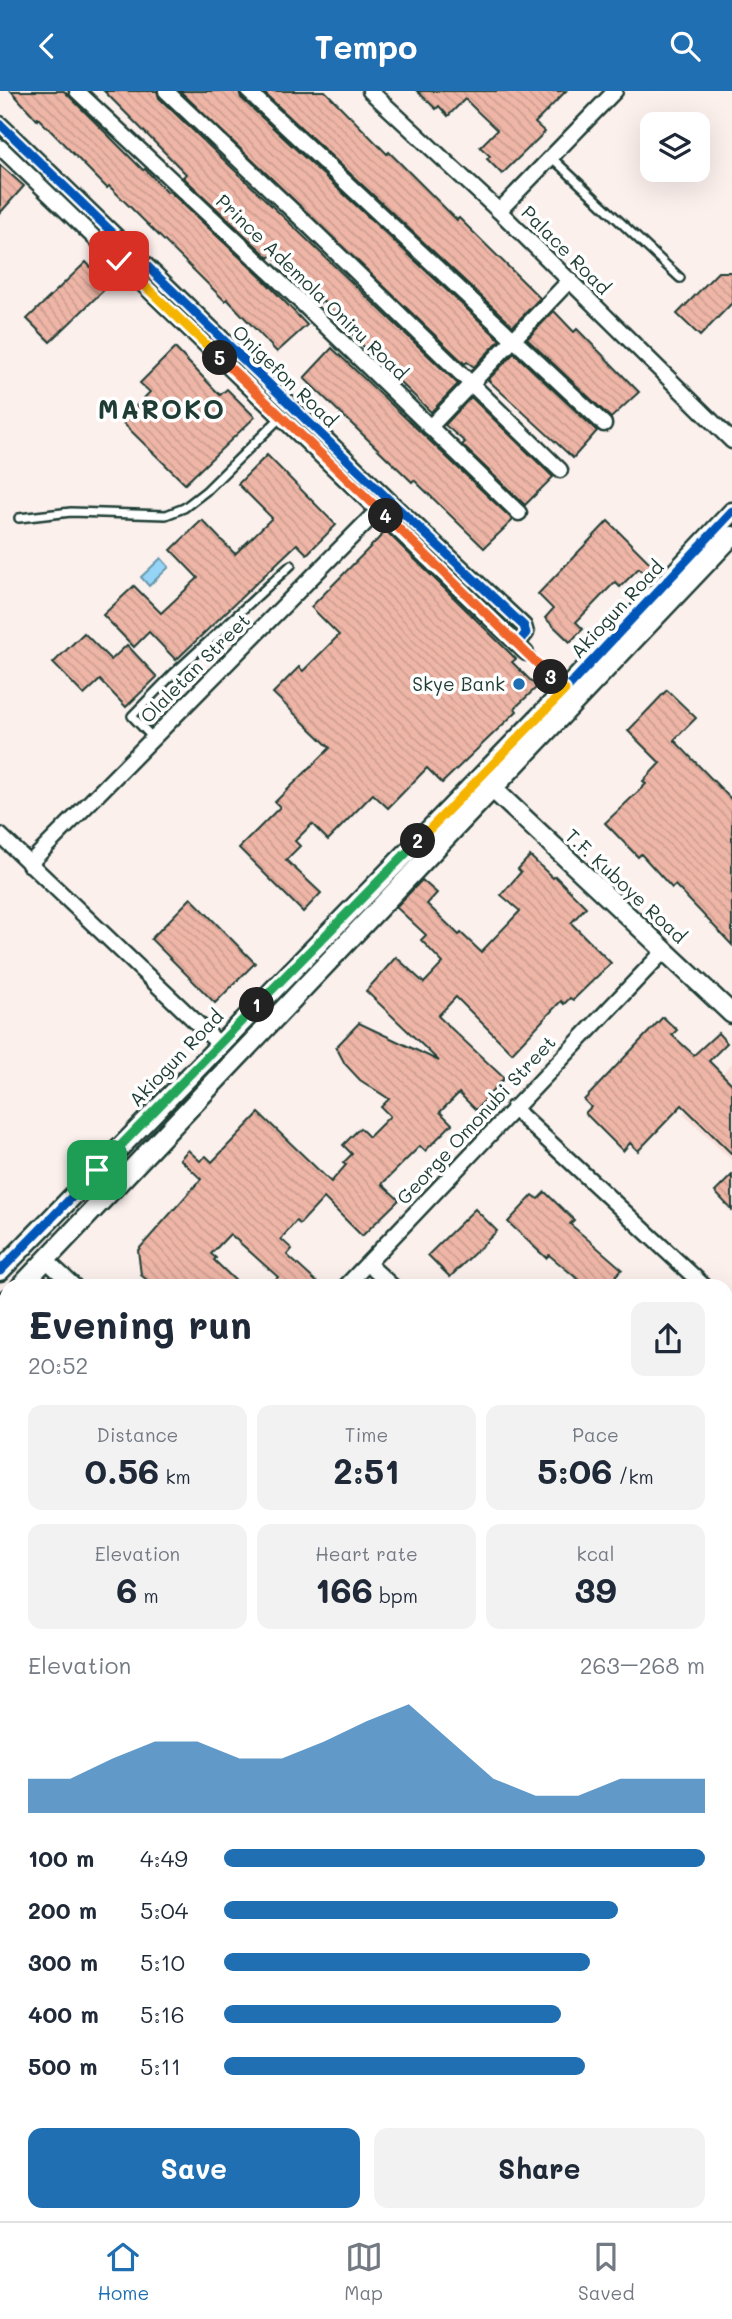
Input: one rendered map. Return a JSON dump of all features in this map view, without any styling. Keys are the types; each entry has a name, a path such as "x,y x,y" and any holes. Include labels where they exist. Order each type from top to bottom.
{"street":[{"name":"Prince Ademola Oniru Road","path":"77,91 275,277 519,513"},
{"path":"166,91 561,470"},
{"path":"248,91 604,424"},
{"name":"Palace Road","path":"370,91 499,211 732,440"},
{"path":"499,211 615,91"},
{"name":"Onigefon Road","path":"0,124 383,504"},
{"name":"Onigefon Road","path":"0,147 282,416 524,627 526,633 522,648"},
{"path":"430,427 512,338 570,281"},
{"name":"Olaletan Street","path":"29,864 383,504"},
{"name":"Akiogun Road","path":"0,1271 565,690 732,512"},
{"path":"28,1279 732,536"},
{"name":"T.F. Kuboye Road","path":"492,788 732,1014"},
{"path":"0,835 219,1044"},
{"name":"George Omonubi Street","path":"353,1279 664,951"},
{"path":"513,1108 696,1279"},
{"path":"47,1261 66,1279"},
{"path":"368,1264 384,1279"}],"lane":[{"path":"551,157 680,278"},
{"path":"19,518 71,512 166,515 184,508 206,491 282,416"},
{"path":"153,738 132,716 174,673 291,565"}],"path":[{"path":"522,648 565,690"}],"shaded area":[{"path":"732,1063 732,1161 683,1114"}],"water":[{"path":"161,558 169,567 149,586 141,577"}],"building":[{"path":"11,91 64,91 143,170 263,279 307,325 277,352 227,299 225,301 109,186 107,188"},
{"path":"104,91 157,91 159,98 458,384 431,412 364,347 322,300 320,303 272,255 269,258 183,177 186,174"},
{"path":"180,91 239,91 241,98 500,340 474,367 467,362 465,364"},
{"path":"262,91 325,91 387,154 389,152 540,298 513,326"},
{"path":"417,91 566,91 535,123 545,132 502,174 487,159 490,156 480,147 497,130 465,99 448,116 439,106 436,109"},
{"path":"0,165 24,186 0,213"},
{"path":"86,262 108,286 50,342 27,319"},
{"path":"718,272 732,272 732,303 700,336 677,314"},
{"path":"554,311 574,332 577,329 639,392 611,418 527,339"},
{"path":"175,348 220,395 227,389 255,417 185,484 121,421 150,392 140,383"},
{"path":"332,348 513,520 484,548 304,378"},
{"path":"514,353 597,431 573,458 488,380"},
{"path":"471,397 553,477 525,505 462,445 465,442 445,425"},
{"path":"267,455 336,525 307,554 297,544 176,660 149,632 134,647 103,615 134,586 161,613 198,578 171,550 202,520 235,554 272,518 238,484"},
{"path":"608,521 654,567 646,575 639,568 620,587 615,582 576,622 583,629 570,642 545,618 553,609 538,594"},
{"path":"386,531 516,659 512,662 537,687 515,708 517,711 442,783 427,768 388,808 373,794 328,840 312,824 295,841 300,846 286,860 321,893 303,912 239,848 280,807 275,802 330,748 273,693 299,667 303,671 339,635 311,607"},
{"path":"84,633 111,660 127,645 157,677 126,707 100,680 84,695 53,663"},
{"path":"667,690 696,718 674,740 732,800 732,945 675,885 672,888 641,854 638,857 605,823 646,784 643,781 660,763 628,731"},
{"path":"530,856 586,907 571,923 611,963 573,1000 570,998 564,1004 561,1001 512,1053 456,997 438,1016 504,1078 476,1110 459,1093 440,1112 452,1124 425,1151 420,1146 382,1184 399,1200 362,1236 324,1198 300,1224 296,1221 281,1239 292,1249 287,1255 313,1279 276,1279 278,1277 230,1234 211,1254 234,1279 146,1279 141,1275 138,1250 201,1179 180,1159 188,1150 200,1161 206,1156 212,1162 259,1113 331,1182 352,1154 343,1145 360,1128 369,1137 390,1116 381,1107 389,1099 360,1080 345,1064 336,1047 359,1023 439,1061 366,991 396,957 424,983 443,963 421,940 426,935 396,907 422,880 437,893 427,904 481,952 520,911 501,895 521,872 518,869"},
{"path":"191,898 255,963 215,1003 151,939"},
{"path":"663,1017 677,1030 672,1035 694,1055 718,1033 727,1043 709,1061 732,1084 732,1154 682,1105 638,1151 630,1143 623,1151 585,1113 591,1107 584,1100"},
{"path":"732,1175 732,1210 715,1192"},
{"path":"545,1192 574,1220 570,1224 622,1269 613,1279 578,1279 549,1255 546,1258 508,1222 533,1195 538,1199"},
{"path":"475,1209 497,1231 450,1277 428,1255"}],"cycle path":[{"path":"0,124 388,499 524,626 526,633 517,644"},
{"path":"0,1271 565,690 732,512"}],"place":[{"name":"Skye Bank","path":"519,684"}],"district":[{"name":"MAROKO","path":"162,410"}],"route":[{"path":"97,1170 565,690 119,261"}]}
